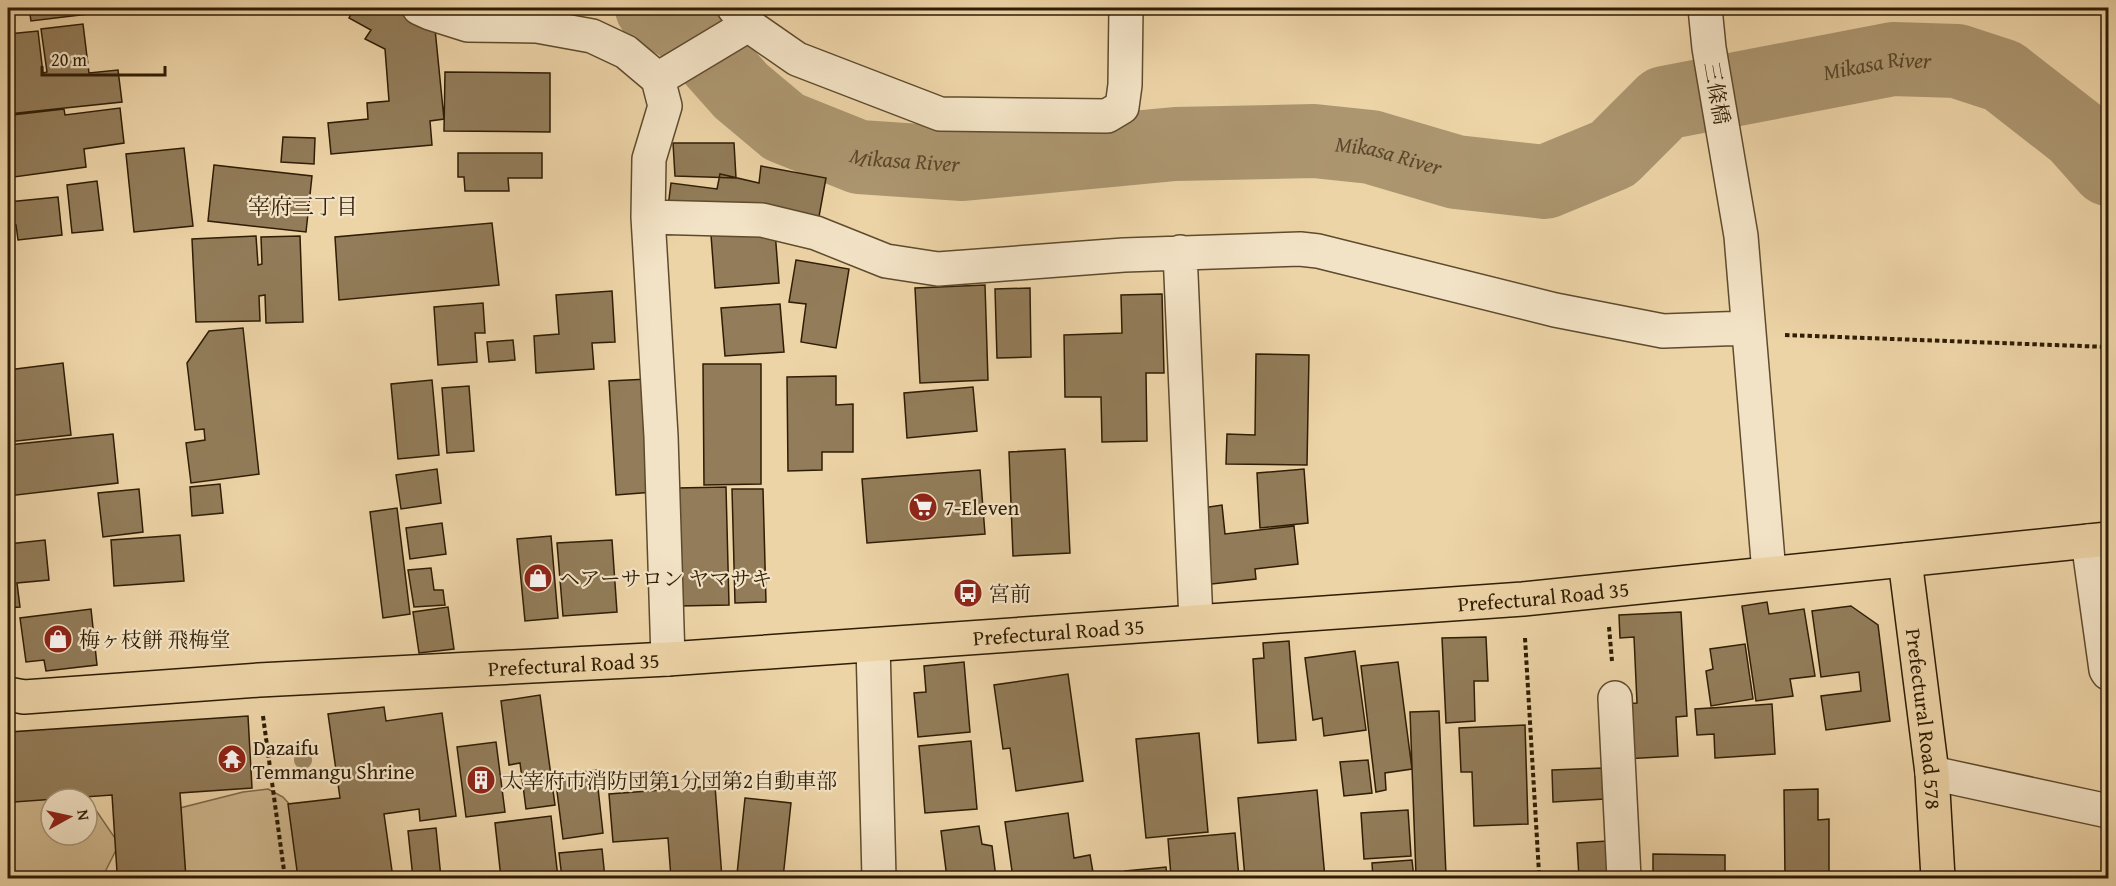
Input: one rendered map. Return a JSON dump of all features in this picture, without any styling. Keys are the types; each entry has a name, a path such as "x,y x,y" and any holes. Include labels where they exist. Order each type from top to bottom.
{"main road":[{"name":"Prefectural Road 35","path":"8,694 24,697 259,680 668,658 1523,599 2098,540"},
{"name":"Prefectural Road 578","path":"1905,560 1932,773 1938,879"}],"street":[{"path":"419,8 468,25 537,26 592,36 626,52 665,76"},
{"path":"665,76 740,22 797,59 940,114 1107,116 1122,106 1125,85 1126,8"},
{"name":"三條橋","path":"1705,8 1709,48 1741,236 1769,573"},
{"path":"665,76 665,106 649,159 648,217 661,436 668,658"},
{"path":"648,217 762,220 816,234 886,261 938,269 1180,252 1300,249 1318,251 1556,310 1663,332 1748,332"},
{"path":"1180,252 1196,621"},
{"path":"2098,540 2106,670 2109,673"},
{"path":"873,645 879,879"},
{"path":"1615,698 1624,879"},
{"path":"1932,773 2109,811"}],"path":[{"path":"1748,332 1772,335 2109,347"},
{"path":"1606,591 1615,698"},
{"path":"1523,599 1539,873"},
{"path":"259,680 285,879"}],"shaded area":[{"path":"8,739 36,748 82,777 85,787 39,787 39,847 99,847 99,815 119,844 102,878 8,878"},
{"path":"268,789 283,797 318,835 324,878 173,878 165,838 180,808 243,792"}],"building":[{"path":"29,8 87,8 88,14 31,21"},
{"path":"354,8 394,8 435,29 444,119 430,121 432,145 331,154 328,123 368,119 367,103 389,101 385,49 365,39 371,30 349,18"},
{"path":"83,24 89,73 118,70 122,102 8,114 8,34 38,31 43,73 47,72 41,29"},
{"path":"445,72 550,73 550,132 444,131"},
{"path":"120,108 124,143 84,149 86,167 14,177 9,134 14,134 12,115 64,109 65,115"},
{"path":"283,137 315,138 314,164 281,162"},
{"path":"673,143 734,143 736,178 675,176"},
{"path":"184,148 193,226 134,232 126,154"},
{"path":"458,153 542,153 542,178 508,178 509,191 465,191 464,177 458,177"},
{"path":"214,165 312,176 306,232 208,221"},
{"path":"761,166 826,178 818,222 668,207 671,183 717,189 720,174 759,183"},
{"path":"97,181 103,230 72,233 67,185"},
{"path":"58,197 62,235 18,240 16,225 8,226 8,202"},
{"path":"492,223 499,285 339,300 335,237"},
{"path":"775,231 779,283 715,288 711,235"},
{"path":"256,236 258,265 262,264 261,237 300,236 303,322 266,323 265,295 259,296 260,321 196,322 192,239"},
{"path":"796,260 849,269 836,348 801,342 806,304 789,302"},
{"path":"985,285 988,380 920,383 915,288"},
{"path":"1030,288 1031,357 997,358 995,289"},
{"path":"612,291 615,342 592,343 594,369 536,373 534,336 559,334 556,295"},
{"path":"1162,294 1164,373 1146,373 1147,441 1102,442 1101,397 1065,397 1064,335 1122,333 1121,295"},
{"path":"483,303 485,333 475,333 477,362 438,365 434,307"},
{"path":"780,304 784,352 725,356 721,308"},
{"path":"243,328 259,474 191,483 186,443 205,440 204,429 195,430 187,363 209,331"},
{"path":"513,340 515,360 489,362 487,342"},
{"path":"1256,354 1309,355 1307,465 1226,464 1227,434 1255,435"},
{"path":"63,363 71,435 8,442 8,370"},
{"path":"703,364 761,364 761,484 704,485"},
{"path":"836,376 836,405 853,404 853,452 822,452 822,470 788,471 787,377"},
{"path":"648,379 654,492 616,495 609,381"},
{"path":"432,380 439,455 398,459 391,384"},
{"path":"469,386 474,451 447,453 442,388"},
{"path":"973,387 977,431 907,438 904,393"},
{"path":"113,434 118,483 8,496 8,445"},
{"path":"1065,449 1070,553 1013,556 1009,452"},
{"path":"437,469 441,503 401,509 396,475"},
{"path":"1304,469 1308,523 1260,528 1257,473"},
{"name":"7-Eleven","path":"980,470 985,534 867,543 862,479"},
{"path":"220,484 223,513 192,516 190,487"},
{"path":"726,487 729,605 680,606 677,488"},
{"path":"139,489 143,532 103,537 98,493"},
{"path":"732,489 763,489 766,602 735,603"},
{"path":"1222,505 1225,534 1294,526 1298,564 1255,569 1256,579 1203,585 1196,509"},
{"path":"397,508 410,614 383,618 370,512"},
{"path":"442,523 446,554 410,559 406,528"},
{"path":"180,535 184,581 114,586 111,540"},
{"name":"ヘアーサロン ヤマサキ","path":"551,536 558,618 525,621 517,539"},
{"path":"45,540 49,580 17,583 20,607 8,608 8,544"},
{"path":"612,540 617,612 563,616 557,543"},
{"path":"431,568 434,590 443,590 445,605 414,607 408,570"},
{"path":"1767,602 1769,614 1804,609 1815,676 1790,679 1793,696 1756,701 1742,606"},
{"path":"1851,606 1878,625 1890,721 1826,730 1821,696 1861,691 1859,672 1821,677 1812,611"},
{"path":"448,607 454,649 419,653 413,612"},
{"name":"梅ヶ枝餅 飛梅堂","path":"91,609 97,665 46,671 44,660 26,662 20,618"},
{"path":"1681,612 1687,716 1676,717 1678,756 1624,759 1621,704 1637,703 1634,637 1620,638 1619,615"},
{"path":"1486,637 1488,681 1474,681 1475,721 1446,723 1442,638"},
{"path":"1289,641 1296,740 1258,743 1253,659 1264,658 1263,643"},
{"path":"1745,644 1753,699 1711,706 1706,671 1713,669 1710,649"},
{"path":"1355,651 1366,730 1324,736 1322,718 1313,720 1305,658"},
{"path":"964,662 970,732 918,737 914,693 926,692 924,666"},
{"path":"1398,662 1412,769 1385,773 1386,790 1376,792 1361,666"},
{"path":"1068,674 1083,781 1016,791 1010,748 1003,749 994,685"},
{"path":"540,695 555,805 526,809 520,763 509,765 501,701"},
{"path":"1772,704 1775,754 1715,758 1714,734 1697,735 1695,709"},
{"path":"384,707 386,721 442,713 456,816 420,821 419,809 384,814 393,878 298,878 288,804 340,798 328,714"},
{"path":"1439,711 1446,875 1416,876 1410,712"},
{"path":"248,716 252,788 180,793 186,878 104,878 104,873 117,872 112,795 99,796 99,787 39,787 39,800 14,802 9,732"},
{"path":"1525,725 1528,824 1474,826 1472,772 1461,772 1459,728"},
{"path":"1199,733 1208,832 1146,838 1136,739"},
{"path":"971,741 977,809 925,813 919,746"},
{"name":"太宰府市消防団第1分団第2自動車部","path":"496,742 505,812 466,817 457,747"},
{"path":"1368,760 1372,793 1344,796 1340,762"},
{"path":"1603,768 1605,799 1553,802 1552,770"},
{"path":"596,770 603,833 563,839 555,776"},
{"path":"715,786 722,878 671,878 668,838 613,842 609,794"},
{"path":"1818,789 1818,820 1829,819 1829,877 1785,877 1784,790"},
{"path":"1317,790 1325,878 1245,878 1238,798"},
{"path":"745,798 791,803 783,878 737,874"},
{"path":"1408,810 1411,856 1364,859 1361,813"},
{"path":"1068,813 1074,858 1090,855 1094,878 1013,878 1005,822"},
{"path":"551,816 558,878 501,878 495,823"},
{"path":"979,826 982,844 992,846 996,878 947,878 941,831"},
{"path":"436,828 441,878 413,878 408,831"},
{"path":"1235,833 1239,878 1125,878 1125,871 1166,867 1167,877 1171,876 1168,839"},
{"path":"1607,841 1609,878 1579,878 1577,843"},
{"path":"602,849 605,878 562,878 559,853"},
{"path":"1653,854 1725,855 1725,878 1653,878"},
{"path":"1412,860 1414,878 1373,878 1372,863"}],"waterway":[{"name":"Mikasa River","path":"652,8 684,27 741,91 784,127 859,157 963,164 1175,144 1314,141 1371,147 1456,172 1545,182 1613,154 1664,103 1893,59 1957,61 2003,76 2076,133 2108,169"}],"place":[{"name":"7-Eleven","path":"923,507"},
{"name":"ヘアーサロン ヤマサキ","path":"538,578"},
{"name":"宮前","path":"968,593"},
{"name":"梅ヶ枝餅 飛梅堂","path":"58,639"},
{"name":"Dazaifu Temmangu Shrine","path":"232,759"},
{"name":"太宰府市消防団第1分団第2自動車部","path":"481,780"}],"district":[{"name":"宰府三丁目","path":"303,206"}]}
